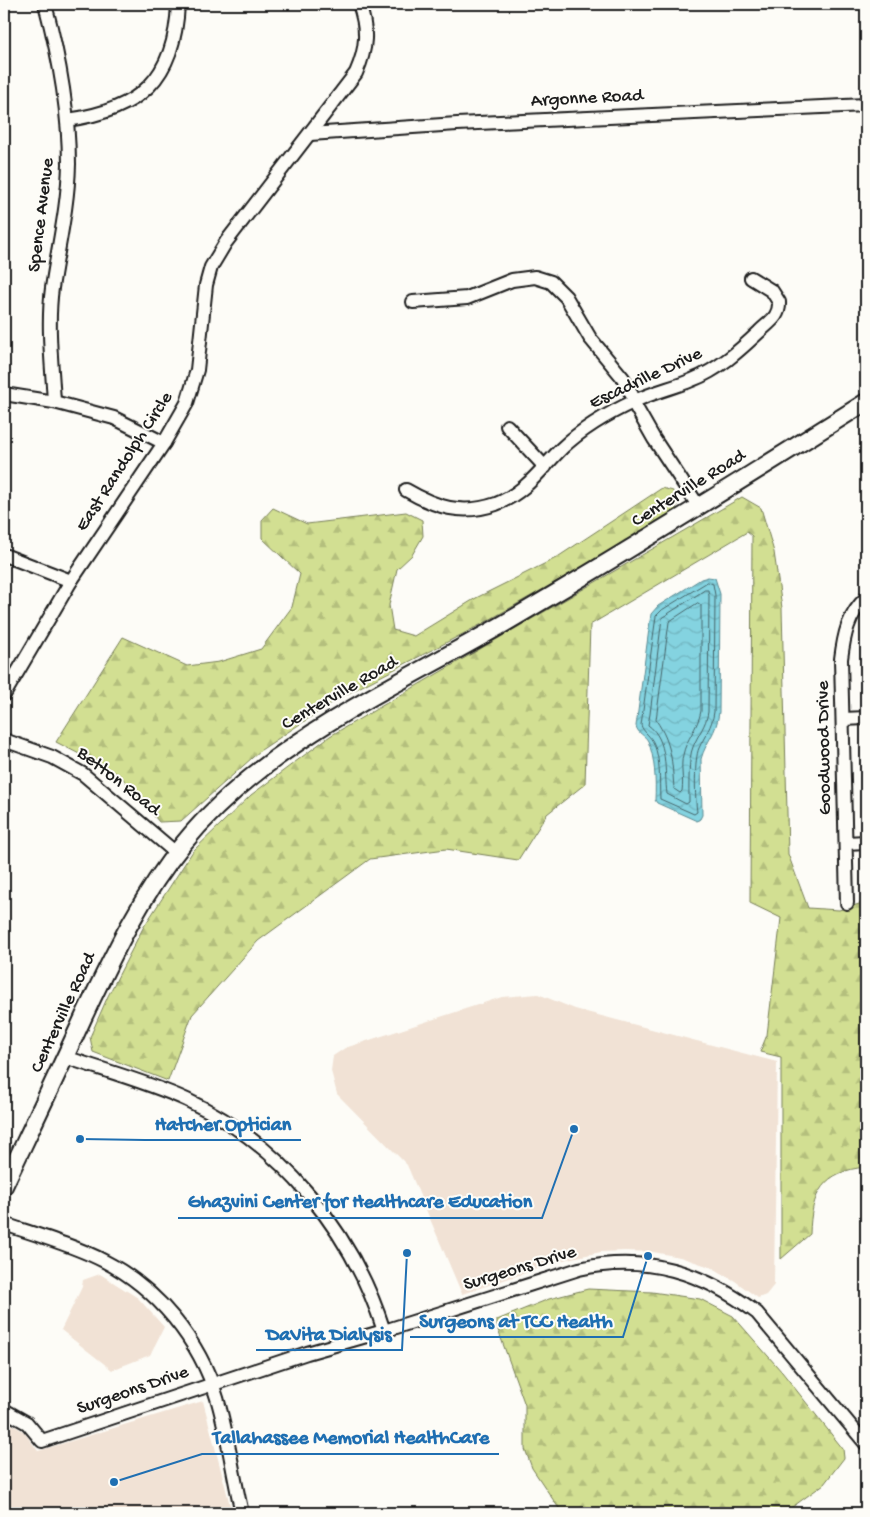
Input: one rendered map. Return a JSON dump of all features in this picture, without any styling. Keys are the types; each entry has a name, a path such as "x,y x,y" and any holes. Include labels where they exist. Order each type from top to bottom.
{"main road":[{"name":"Centerville Road","path":"4,1186 119,944 147,896 176,853 223,800 249,777 288,748 699,507 866,402"}],"street":[{"name":"Spence Avenue","path":"45,4 59,63 69,166 66,206 52,288 50,330 54,402"},
{"path":"66,120 93,116 114,109 144,92 154,82 174,44 177,31 178,4"},
{"name":"East Randolph Circle","path":"4,695 71,581 180,418 193,387 197,370 206,285 215,258 254,204 356,73 363,57 366,37 364,20 359,4"},
{"name":"Argonne Road","path":"310,134 457,124 866,105"},
{"path":"413,302 467,298 512,280 535,277 551,282 566,297 590,338 623,378 654,439 699,507"},
{"name":"Escadrille Drive","path":"406,490 431,504 464,510 482,508 513,496 545,467 562,448 587,427 634,401 693,380 721,364 775,318 779,302 772,290 751,278"},
{"path":"4,394 54,402 114,418 164,443"},
{"path":"507,426 545,467"},
{"path":"4,555 71,581"},
{"name":"Goodwood Drive","path":"847,903 842,659 844,640 852,614 866,598"},
{"path":"843,719 866,718"},
{"name":"Betton Road","path":"4,740 52,757 83,774 176,853"},
{"path":"846,843 866,842"},
{"path":"65,1058 142,1082 187,1100 236,1129 259,1146 300,1184 333,1226 366,1283 384,1331"},
{"path":"4,1224 99,1258 139,1284 161,1304 186,1334 217,1398 242,1513"},
{"name":"Surgeons Drive","path":"4,1410 27,1423 42,1441 307,1353 595,1266 640,1264 666,1268 697,1277 717,1286 757,1313 866,1444"}],"shaded area":[{"path":"538,994 575,1009 777,1062 774,1285 766,1295 758,1298 713,1268 680,1257 653,1252 625,1251 601,1252 567,1259 462,1294 407,1165 337,1094 331,1071 333,1056 345,1048 502,997"},
{"path":"100,1274 138,1298 164,1327 150,1355 112,1370 61,1330 82,1287 83,1280"},
{"path":"203,1401 232,1513 4,1513 4,1419 24,1432 38,1451"}],"green space":[{"path":"662,488 673,491 679,501 673,515 482,624 339,698 261,750 181,821 159,822 120,775 56,742 123,637 187,666 219,662 261,649 292,607 300,574 262,538 262,520 273,508 307,524 406,512 422,520 423,536 412,555 397,569 389,605 393,630 414,636 476,598 556,558"},
{"path":"742,497 761,508 774,552 782,608 788,854 808,908 839,910 866,902 866,1167 839,1173 822,1187 813,1207 810,1234 781,1259 781,1057 760,1052 767,1035 781,918 750,903 752,536 747,532 590,625 585,784 547,814 518,860 446,849 370,859 258,941 192,1015 168,1081 93,1052 90,1037 108,996 143,928 193,851 251,795 330,736"},
{"path":"588,1289 652,1292 700,1299 733,1316 782,1372 843,1449 844,1458 824,1484 784,1513 562,1513 532,1468 525,1449 525,1405 497,1327 497,1320 549,1299"}],"water":[{"path":"715,578 720,594 719,712 716,726 701,759 702,815 697,821 657,803 655,800 654,762 648,741 638,731 636,726 651,614 658,606 701,579"}],"place":[{"name":"Ghazvini Center for Healthcare Education","path":"574,1129"},
{"name":"Hatcher Optician","path":"80,1139"},
{"name":"DaVita Dialysis","path":"407,1253"},
{"name":"Surgeons at TCC Health","path":"648,1256"},
{"name":"Tallahassee Memorial HealthCare","path":"114,1482"}]}
